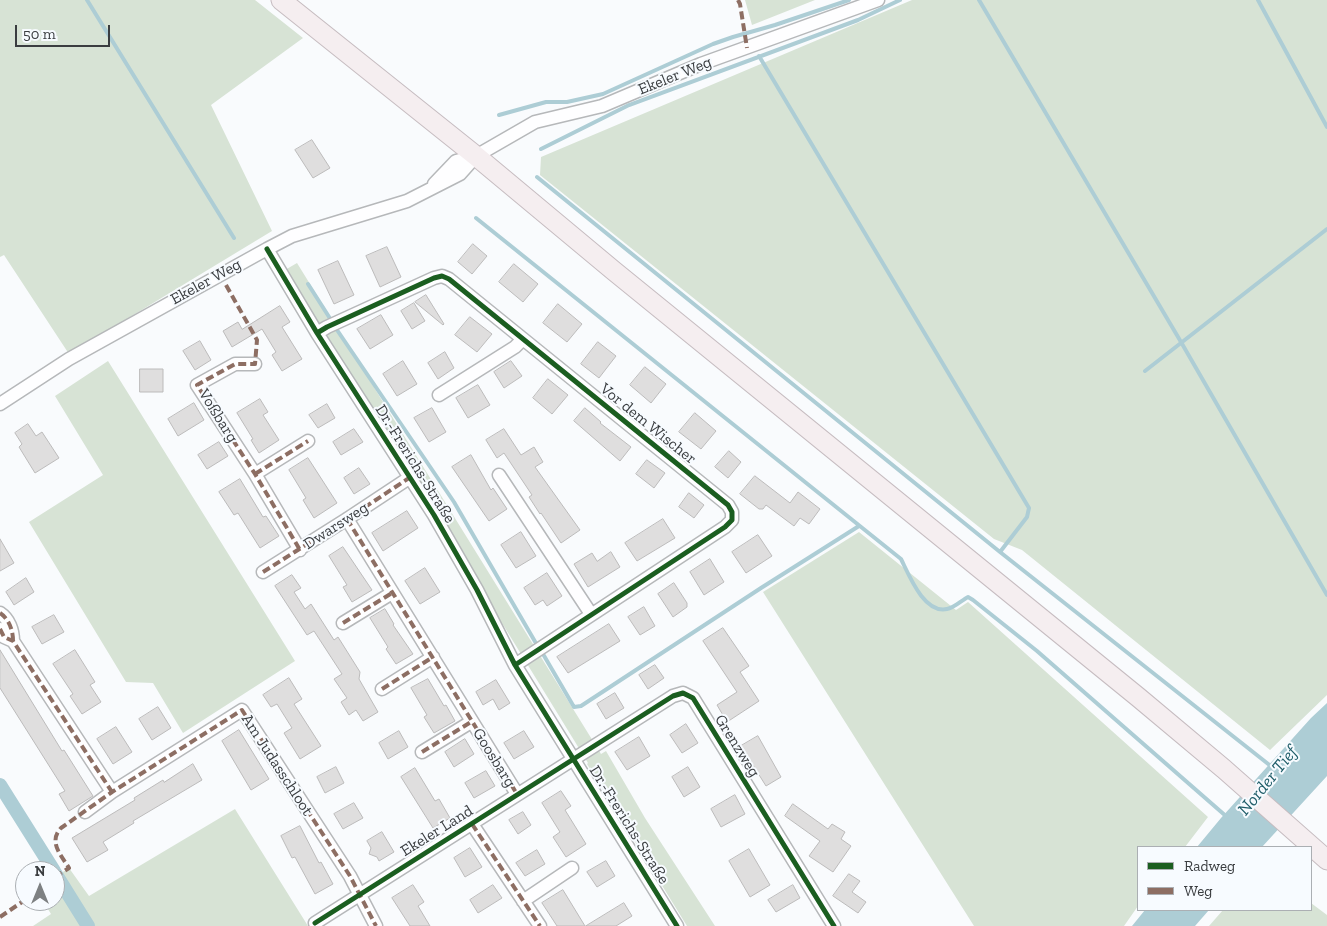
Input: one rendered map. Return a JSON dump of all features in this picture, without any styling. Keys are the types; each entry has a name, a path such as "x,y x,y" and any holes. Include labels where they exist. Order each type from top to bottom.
{"main road":[{"path":"281,0 476,156 1224,769 1311,846"},
{"path":"1312,847 1327,860"}],"street":[{"name":"Ekeler Weg","path":"0,404 69,360 267,249 292,236 398,205 460,174 476,156 535,122 602,106 701,64 878,0"},
{"name":"Dr.-Frerichs-Straße","path":"267,249 317,333 434,515 515,665 677,926"},
{"name":"Vor dem Wischer","path":"317,333 425,282 442,276 449,279 728,506 732,512 732,520 725,527 515,665"},
{"path":"439,395 516,347 522,339"},
{"name":"Voßbarg","path":"255,364 235,364 197,385 255,474 300,550"},
{"path":"255,474 308,441"},
{"path":"499,475 591,614"},
{"name":"Dwarsweg","path":"263,572 300,550 409,478"},
{"name":"Goosbarg","path":"347,519 517,794"},
{"path":"343,623 392,593"},
{"path":"0,612 4,615 13,631 13,641"},
{"path":"0,629 4,637 13,641 112,792"},
{"path":"382,689 433,657"},
{"name":"Grenzweg","path":"573,759 673,696 682,693 693,698 834,926"},
{"name":"Am Judasschloot","path":"84,812 112,792 242,710 350,876 376,926"},
{"name":"Goosbarg","path":"422,752 471,722"},
{"name":"Ekeler Land","path":"315,923 573,759"},
{"path":"472,824 540,926"},
{"path":"523,900 572,868"}],"green space":[{"path":"0,0 255,0 303,38 211,105 272,231 69,354 4,255 0,257"},
{"path":"745,0 815,0 752,25"},
{"path":"912,0 1327,0 1327,695 1270,750 1022,550 994,539 540,175 541,157"},
{"path":"297,263 601,754 606,751 645,818 715,926 687,926 285,270"},
{"path":"108,361 295,661 183,733 153,683 126,682 29,522 103,475 55,396"},
{"path":"859,532 956,610 968,602 1208,817 1186,846 1137,846 1137,907 1124,926 974,926 763,592"},
{"path":"235,809 308,926 33,926 51,914 49,911 65,911 65,871 69,868 89,896"},
{"path":"1312,904 1327,915 1327,926 1209,926 1222,911 1312,911"}],"water":[{"name":"Norder Tief","path":"1327,703 1327,776 1263,846 1198,846 1221,818 1311,718"},
{"path":"1144,911 1208,911 1195,926 1132,926"}],"building":[{"path":"312,140 330,168 313,178 295,150"},
{"path":"473,244 487,256 472,274 458,262"},
{"path":"387,247 401,277 380,287 366,256"},
{"path":"338,261 354,295 334,304 318,270"},
{"path":"514,264 538,284 523,302 499,282"},
{"path":"426,295 444,324 443,325 415,302"},
{"path":"414,303 425,321 412,329 401,311"},
{"path":"558,304 582,324 567,342 543,323"},
{"path":"280,306 290,322 282,327 302,359 282,371 272,355 276,352 262,329 232,347 223,331 238,322 242,329"},
{"path":"381,315 393,335 370,349 357,329"},
{"path":"470,317 492,334 477,352 455,335"},
{"path":"200,341 211,360 195,370 183,351"},
{"path":"598,342 616,356 599,378 581,364"},
{"path":"445,352 454,368 438,379 428,363"},
{"path":"403,361 417,384 397,396 383,374"},
{"path":"511,361 522,376 504,388 494,372"},
{"path":"645,367 666,384 651,403 630,385"},
{"path":"140,369 163,369 163,392 140,392"},
{"path":"548,379 568,395 552,414 533,398"},
{"path":"478,385 490,405 468,418 456,398"},
{"path":"260,399 268,412 263,415 279,440 259,453 237,413"},
{"path":"194,403 204,420 178,436 168,419"},
{"path":"327,404 335,418 318,428 309,415"},
{"path":"432,408 446,432 429,442 414,418"},
{"path":"585,408 600,423 631,447 620,461 574,421"},
{"path":"695,413 716,431 701,449 679,432"},
{"path":"28,424 36,436 42,432 59,458 35,473 19,447 22,444 15,433"},
{"path":"354,429 363,442 341,455 333,442"},
{"path":"504,429 521,455 534,447 543,462 535,467 580,530 561,543 529,497 532,495 504,453 497,458 486,440"},
{"path":"219,442 228,456 207,469 198,455"},
{"path":"729,451 741,462 728,478 715,467"},
{"path":"471,455 491,490 493,488 507,509 489,521 452,467"},
{"path":"308,458 337,503 314,518 303,500 306,498 289,470"},
{"path":"647,460 665,473 654,488 636,474"},
{"path":"359,468 370,484 354,494 344,478"},
{"path":"755,476 790,503 798,492 820,509 809,524 800,518 794,526 766,505 763,509 759,509 740,494"},
{"path":"240,479 263,517 266,516 279,536 260,548 238,513 234,515 219,492"},
{"path":"689,493 704,505 694,518 679,507"},
{"path":"407,511 418,528 383,551 372,533"},
{"path":"663,519 675,538 637,561 625,543"},
{"path":"521,532 536,556 516,568 501,545"},
{"path":"758,535 772,556 746,573 732,552"},
{"path":"0,539 14,563 0,571"},
{"path":"343,547 372,590 352,602 343,587 347,585 329,556"},
{"path":"611,552 620,567 588,587 574,564 592,553 597,561"},
{"path":"710,559 724,582 704,595 690,572"},
{"path":"425,568 440,592 420,604 405,581"},
{"path":"547,573 562,596 547,606 543,600 535,605 524,588"},
{"path":"292,575 301,588 294,592 305,609 311,604 334,640 338,637 360,672 359,679 378,712 363,721 356,710 349,715 341,702 347,698 334,679 342,674 314,631 307,635 275,586"},
{"path":"26,578 34,592 14,605 6,592"},
{"path":"674,583 687,603 687,607 673,617 658,594"},
{"path":"644,607 655,626 640,635 628,617"},
{"path":"385,609 393,625 413,654 396,664 370,618"},
{"path":"54,615 64,632 42,644 32,627"},
{"path":"609,624 620,641 568,673 557,657"},
{"path":"723,628 749,666 740,672 759,701 727,722 717,705 737,692 703,641"},
{"path":"0,650 62,751 64,750 93,796 69,811 59,794 65,791 0,688"},
{"path":"75,650 95,682 90,685 101,702 82,714 70,696 73,694 53,664"},
{"path":"655,665 664,678 648,689 639,675"},
{"path":"289,678 302,699 294,704 321,746 300,759 284,733 292,728 277,704 271,707 263,695"},
{"path":"428,679 455,721 434,733 424,717 427,715 411,688"},
{"path":"496,680 510,703 499,710 493,699 483,705 476,692"},
{"path":"615,693 624,708 606,719 597,704"},
{"path":"158,707 171,728 152,740 139,719"},
{"path":"686,724 698,743 682,753 670,735"},
{"path":"116,727 132,752 113,764 97,739"},
{"path":"239,730 269,779 251,790 222,741"},
{"path":"399,731 408,747 388,759 379,743"},
{"path":"524,731 534,747 514,759 504,743"},
{"path":"758,736 781,777 766,786 741,746"},
{"path":"639,737 650,756 627,770 615,752"},
{"path":"465,739 474,754 454,767 445,752"},
{"path":"193,764 202,780 133,821 134,823 103,842 108,850 87,862 72,838 135,800 134,798 163,780 164,782"},
{"path":"336,767 344,783 325,793 317,777"},
{"path":"688,767 700,787 684,797 672,777"},
{"path":"415,768 435,801 439,799 450,818 433,828 401,777"},
{"path":"486,771 495,786 474,798 465,783"},
{"path":"561,791 571,806 565,810 586,844 566,857 553,837 560,832 542,803"},
{"path":"735,795 745,814 721,827 711,809"},
{"path":"354,803 363,818 343,829 334,814"},
{"path":"793,804 828,829 832,824 845,832 841,839 851,846 833,872 809,856 820,841 785,816"},
{"path":"523,812 531,825 518,834 509,820"},
{"path":"300,826 319,863 321,862 333,884 315,894 295,857 292,858 281,836"},
{"path":"382,832 394,852 379,861 377,857 369,854 371,848 367,841"},
{"path":"470,848 482,867 465,877 454,858"},
{"path":"749,849 770,885 750,897 729,861"},
{"path":"537,850 545,864 525,876 516,863"},
{"path":"606,861 615,876 597,887 587,872"},
{"path":"849,874 860,881 852,892 866,902 858,913 833,896"},
{"path":"413,885 424,902 418,906 430,926 410,926 392,898"},
{"path":"493,885 502,898 478,913 470,900"},
{"path":"793,885 800,898 776,912 768,900"},
{"path":"563,890 585,926 557,926 542,903"},
{"path":"624,903 632,916 616,926 586,926"}],"waterway":[{"path":"87,0 234,238"},
{"path":"499,115 546,102 567,102 603,94 713,44 849,0"},
{"path":"541,149 629,105 858,20 900,0"},
{"path":"979,0 1181,342 1327,595"},
{"path":"1258,0 1327,127"},
{"name":"Norder Tief","path":"759,56 1029,508 1027,517 1000,552 1272,767"},
{"path":"537,177 1000,552"},
{"path":"476,218 901,559 918,592 931,606 947,609 968,597 973,600 1037,651 1227,817"},
{"path":"1145,371 1327,229"},
{"path":"308,284 331,320"},
{"path":"335,327 454,502 537,645"},
{"path":"543,654 574,707 581,706 859,526"},
{"path":"0,785 48,861"},
{"path":"65,889 88,926"}],"marked path":[{"path":"738,0 747,48"},
{"path":"226,285 257,340 255,364 235,364 197,385 255,474 300,550"},
{"path":"255,474 308,441"},
{"path":"263,572 409,478"},
{"path":"347,519 517,794"},
{"path":"343,623 392,593"},
{"path":"0,613 10,625 13,641"},
{"path":"0,629 4,637 13,641 112,792"},
{"path":"382,689 433,657"},
{"path":"65,861 56,843 57,833 61,828 112,792 242,710 350,876 376,926"},
{"path":"422,752 471,722"},
{"path":"472,824 540,926"},
{"path":"65,861 69,868 65,871"},
{"path":"0,917 15,907"}],"cycle path":[{"path":"267,249 317,333 434,515 477,590 515,665 677,926"},
{"path":"317,333 442,276 449,279 728,505 732,512 732,520 725,527 515,665"},
{"path":"315,923 673,696 683,693 693,698 834,926"}]}
